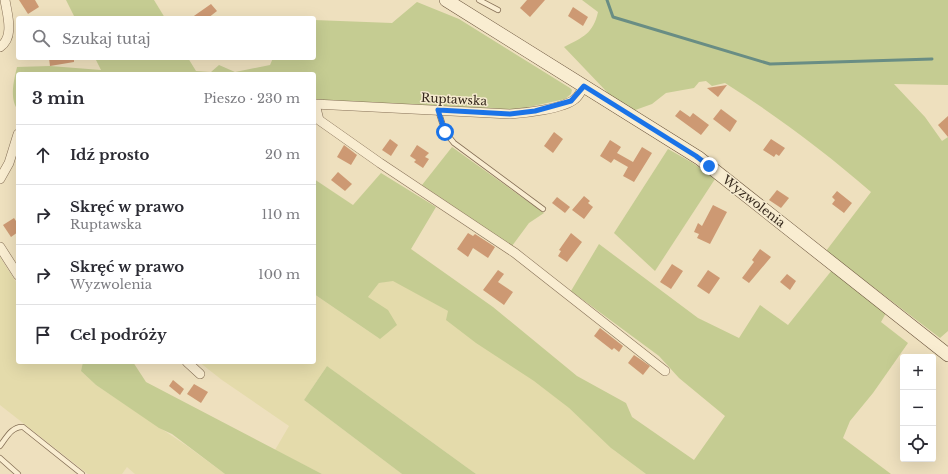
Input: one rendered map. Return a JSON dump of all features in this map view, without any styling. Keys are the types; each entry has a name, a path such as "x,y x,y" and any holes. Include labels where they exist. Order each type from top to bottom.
{"street":[{"path":"0,47 4,44 9,31 5,0"},
{"name":"Wyzwolenia","path":"446,0 699,158 948,355"},
{"name":"Ruptawska","path":"316,104 510,114 535,111 571,101 584,86"},
{"path":"316,110 319,120 380,163 515,253 665,371"},
{"path":"0,179 16,153"},
{"path":"0,247 16,272"},
{"path":"189,364 200,374"}],"lane":[{"path":"479,0 498,10"},
{"path":"438,110 445,132 454,143 543,209"},
{"path":"0,446 13,430 17,427 23,427 82,474"},
{"path":"0,458 18,474"}],"shaded area":[{"path":"0,257 16,282 16,364 83,364 81,371 96,385 187,446 225,474 135,474 127,467 122,474 88,474 0,405"},
{"path":"393,280 448,311 569,408 615,451 646,474 476,474 327,366 304,400 402,474 322,474 275,450 289,426 222,380 202,364 316,364 316,295 380,339 368,297 379,283"}],"green space":[{"path":"66,0 154,0 164,16 74,16"},
{"path":"582,0 948,0 948,85 894,84 925,117 942,141 948,137 948,331 940,338 826,251 871,192 782,121 763,108 725,83 712,86 706,81 699,82 694,88 666,93 652,104 627,113 564,47 586,34 596,19 598,12"},
{"path":"417,2 459,19 570,88 572,90 571,94 565,99 511,111 316,101 316,72 235,72 270,65 272,60 316,60 316,20 392,23"},
{"path":"96,60 189,60 196,71 211,72 16,72 17,67 50,66 101,70"},
{"path":"219,65 235,72 211,72"},
{"path":"16,72 16,107 13,95"},
{"path":"452,147 544,213 529,223 512,246 422,185"},
{"path":"668,149 693,163 715,179 655,271 614,233"},
{"path":"381,173 436,207 411,249 493,307 577,376 626,403 632,417 694,460 725,416 679,378 659,356 571,291 599,244 698,318 739,338 760,305 788,325 832,270 886,313 881,322 908,343 873,393 850,421 843,438 891,474 646,474 611,448 569,408 534,381 476,343 446,320 448,311 393,281 379,283 368,297 388,310 397,325 380,339 316,295 316,180 353,205"},
{"path":"83,364 134,364 146,382 322,474 225,474 172,434 159,428 96,385 81,371"},
{"path":"327,366 476,474 402,474 304,400"}],"building":[{"path":"19,0 35,0 39,7 28,14"},
{"path":"527,0 545,0 530,17 520,8"},
{"path":"211,4 217,11 211,16 194,16"},
{"path":"573,7 588,17 583,26 568,16"},
{"path":"49,60 74,60 74,62 50,66"},
{"path":"727,85 718,97 707,88"},
{"path":"721,109 737,121 730,132 713,119"},
{"path":"680,110 690,117 693,113 709,125 701,135 675,116"},
{"path":"948,116 948,137 938,125"},
{"path":"554,132 563,139 553,153 544,146"},
{"path":"390,139 398,145 391,156 382,150"},
{"path":"771,139 785,148 779,156 776,154 774,157 763,150"},
{"path":"610,140 621,147 617,153 633,162 642,147 652,153 634,182 623,176 628,167 614,159 611,163 600,156"},
{"path":"344,145 357,155 351,165 337,157"},
{"path":"417,145 429,153 425,157 429,159 423,168 414,162 416,160 410,156"},
{"path":"338,172 352,184 345,191 331,180"},
{"path":"777,190 789,198 781,208 769,200"},
{"path":"837,191 852,203 844,213 832,204 835,200 832,197"},
{"path":"584,196 590,201 588,203 593,207 584,219 572,210"},
{"path":"557,197 570,207 565,213 552,203"},
{"path":"713,205 727,212 710,244 697,238 699,234 694,232 698,223 702,226"},
{"path":"14,218 16,221 16,233 11,237 3,225"},
{"path":"468,233 473,236 475,234 495,247 488,258 473,248 468,257 457,249"},
{"path":"571,233 582,242 567,262 558,256 561,251 559,250"},
{"path":"760,249 771,257 749,283 742,278 754,262 752,260"},
{"path":"672,264 683,271 671,289 660,282"},
{"path":"498,270 504,274 498,282 513,292 504,305 483,290"},
{"path":"708,270 720,278 709,294 697,286"},
{"path":"787,274 796,281 790,290 780,282"},
{"path":"600,328 623,346 619,352 614,348 612,350 594,336"},
{"path":"634,355 650,366 643,375 628,363"},
{"path":"173,380 184,389 180,395 169,386"},
{"path":"194,384 208,392 201,403 187,394"}],"waterway":[{"path":"607,0 613,17 770,64 932,59"}],"route":[{"path":"445,132 438,110 510,114 535,111 574,100 584,86 696,156 709,166"}]}
